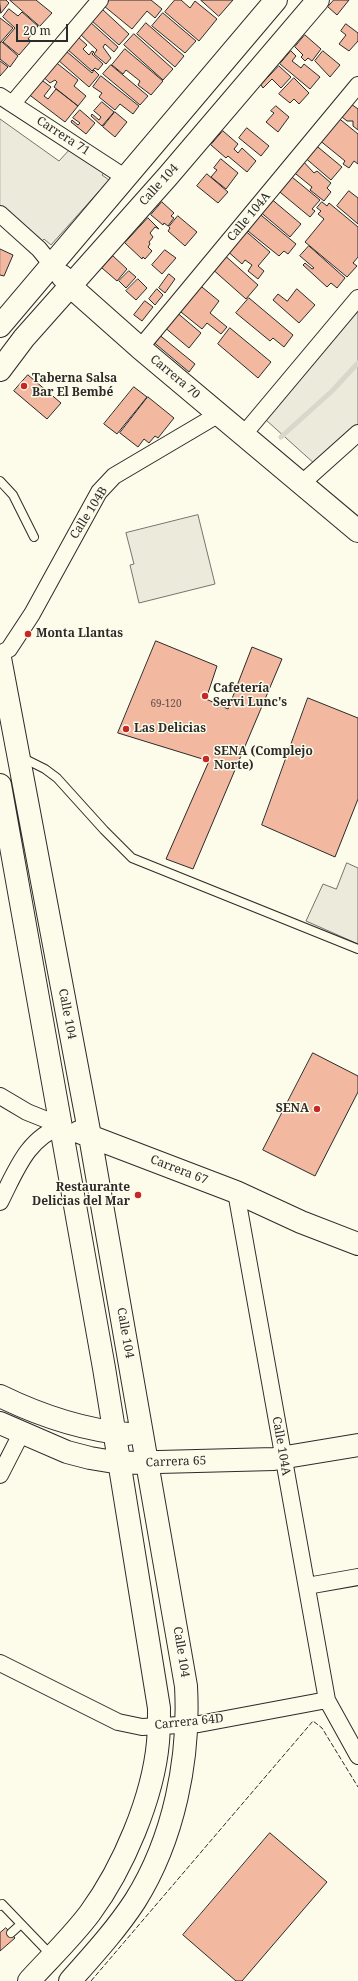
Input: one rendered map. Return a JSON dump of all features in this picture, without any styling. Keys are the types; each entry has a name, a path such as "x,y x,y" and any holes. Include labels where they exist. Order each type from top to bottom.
{"main road":[{"path":"0,326 276,0"},
{"name":"Calle 104","path":"0,370 24,338 72,285 318,0"},
{"name":"Carrera 70","path":"52,264 72,285 140,348 358,531"},
{"name":"Calle 104","path":"0,658 90,1136 186,1686 187,1725 185,1755 164,1839 149,1875 135,1900 113,1932 70,1981"},
{"name":"Calle 104","path":"0,785 62,1126 115,1433 157,1688 159,1727 156,1754 147,1794 129,1843 116,1869 90,1913 29,1981"},
{"name":"Carrera 67","path":"62,1126 236,1192 302,1222 358,1244"},
{"path":"0,1396 55,1419 115,1433 143,1435"},
{"name":"Carrera 65","path":"0,1424 21,1434 68,1452 90,1458 120,1463 148,1464 284,1458 358,1445"}],"street":[{"path":"6,100 100,0"},
{"name":"Calle 104A","path":"140,348 358,85"},
{"name":"Carrera 71","path":"6,100 126,178"},
{"name":"Carrera 70","path":"0,214 39,249 52,264"},
{"path":"244,434 358,298"},
{"name":"Calle 104B","path":"0,654 9,648 32,614 99,492 114,476 219,414"},
{"path":"301,484 358,433"},
{"name":"Carrera 67","path":"0,1096 27,1112 62,1126"},
{"path":"0,1202 24,1156 33,1144 46,1133 62,1126"},
{"name":"Calle 104A","path":"236,1192 327,1700"},
{"path":"0,1475 21,1434"},
{"path":"306,1586 358,1577"},
{"name":"Carrera 64D","path":"0,1663 118,1722 142,1727 187,1725 327,1700"},
{"path":"327,1700 358,1753"}],"lane":[{"path":"0,481 12,495 34,537"},
{"path":"18,756 45,768 57,778 104,830 132,858 358,949"},
{"path":"0,1906 2,1904 52,1956"},
{"path":"11,1933 21,1924"}],"shaded area":[{"path":"0,119 59,161 70,149 106,170 102,175 109,180 51,245 44,239 39,245 0,210"},
{"path":"358,310 358,428 316,465 266,420"},
{"path":"198,515 215,584 139,603 130,565 134,564 126,533"},
{"path":"347,863 358,868 358,944 306,921 323,884 336,889"}],"building":[{"path":"0,0 6,0 9,3 1,13"},
{"path":"10,0 36,0 52,13 40,26"},
{"path":"110,0 151,0 162,9 155,18 147,11 132,29 104,6"},
{"path":"175,0 181,0 190,8 195,1 217,19 199,41 165,12"},
{"path":"201,0 233,0 219,16"},
{"path":"334,0 349,0 337,15 328,7"},
{"path":"9,9 18,16 22,12 38,26 28,39 31,41 19,55 3,42 15,28 3,17"},
{"path":"102,9 129,34 119,45 92,21"},
{"path":"163,13 196,41 185,53 152,26"},
{"path":"0,18 13,28 0,43"},
{"path":"90,22 118,47 114,52 105,44 103,47 111,58 106,64 94,54 97,50 80,34"},
{"path":"146,23 184,56 175,67 137,34"},
{"path":"346,24 358,33 358,41 349,51 339,44 346,35 341,31"},
{"path":"134,34 173,69 163,80 124,45"},
{"path":"305,35 321,49 312,61 308,58 305,61 301,57 303,55 295,47"},
{"path":"78,37 87,45 83,49 89,55 92,51 94,52 92,54 103,64 98,70 95,68 92,71 67,49"},
{"path":"2,42 18,56 10,67 0,59 0,43"},
{"path":"125,49 163,81 151,95 138,85 140,81 126,70 123,74 112,65"},
{"path":"66,51 92,73 94,70 99,75 89,87 58,60"},
{"path":"291,51 296,56 292,61 301,68 304,64 320,77 310,89 280,64"},
{"path":"323,51 340,65 330,77 315,61"},
{"path":"53,60 78,80 74,86 86,96 78,106 54,87 57,82 55,80 50,83 41,75"},
{"path":"0,61 8,67 0,76"},
{"path":"111,65 148,96 140,105 103,74"},
{"path":"279,66 291,77 281,88 272,79 263,88 261,85"},
{"path":"101,76 139,106 133,114 120,104 115,110 99,97 102,93 93,87"},
{"path":"39,78 51,87 44,96 48,99 56,89 78,106 65,122 27,93"},
{"path":"294,78 309,93 299,104 294,99 290,103 279,94"},
{"path":"347,101 358,109 358,130 353,126 353,121 347,121 337,113"},
{"path":"102,102 114,112 102,126 91,116 92,114 99,120 101,117 94,111"},
{"path":"276,106 289,117 278,132 266,122 274,113 271,111"},
{"path":"80,110 95,123 86,134 71,122 72,120 78,125 80,123 73,118"},
{"path":"115,112 127,122 115,137 103,127"},
{"path":"336,116 358,134 358,164 354,161 349,168 343,164 345,161 318,139"},
{"path":"247,128 269,146 261,156 239,138"},
{"path":"223,131 238,144 234,149 238,153 242,148 256,161 247,172 228,156 226,158 211,145"},
{"path":"313,143 342,167 331,180 303,156"},
{"path":"300,158 314,173 317,171 331,183 327,188 331,192 324,201 310,190 312,187 291,170"},
{"path":"221,159 238,173 226,189 211,177 217,170 214,168"},
{"path":"287,173 320,200 312,209 315,211 310,217 275,188"},
{"path":"207,174 228,192 218,203 197,186"},
{"path":"349,191 358,198 358,224 337,206"},
{"path":"269,197 301,224 290,237 258,210"},
{"path":"162,202 174,213 171,216 174,218 168,226 164,223 163,225 151,215"},
{"path":"322,202 327,206 329,203 358,227 358,257 353,263 357,266 347,277 305,242 324,219 318,214 321,211 317,208"},
{"path":"256,211 296,244 288,254 284,251 279,256 243,227"},
{"path":"178,216 197,232 185,246 168,231 170,228 169,227"},
{"path":"148,218 159,229 155,227 150,233 153,237 149,242 150,244 148,247 152,251 145,259 143,257 142,259 125,243"},
{"path":"242,228 270,252 258,266 264,271 258,279 248,271 252,265 245,260 242,264 225,249"},
{"path":"309,246 345,278 337,288 331,283 327,287 303,265 305,263 312,269 314,268 300,256"},
{"path":"0,249 13,255 4,276 0,275"},
{"path":"165,250 176,258 162,274 152,265"},
{"path":"222,253 258,285 246,299 210,267"},
{"path":"113,256 127,269 117,281 102,268"},
{"path":"129,271 136,277 126,288 119,281"},
{"path":"169,274 175,279 165,293 159,288"},
{"path":"138,279 147,288 136,300 126,291"},
{"path":"197,283 219,301 210,313 227,327 221,334 207,323 202,329 176,308"},
{"path":"157,289 163,295 155,305 149,299"},
{"path":"297,289 315,305 299,323 273,300 278,294 287,301"},
{"path":"249,298 293,335 284,347 273,338 270,341 236,313"},
{"path":"145,301 153,307 142,321 134,315"},
{"path":"175,311 201,333 189,348 163,326"},
{"path":"230,328 271,362 258,378 218,344"},
{"path":"157,333 195,364 189,372 151,340"},
{"path":"28,375 61,403 47,419 14,391"},
{"path":"134,387 147,397 117,434 104,424"},
{"path":"148,397 174,418 158,438 155,436 149,443 144,439 138,447 120,433"},
{"path":"156,641 217,666 206,699 228,709 252,647 282,659 193,869 166,859 209,761 118,733"},
{"path":"308,698 358,718 358,799 335,857 262,825"},
{"name":"SENA","path":"313,1053 358,1076 358,1092 315,1176 263,1150"},
{"path":"270,1833 327,1882 242,1981 236,1981 183,1935"},
{"path":"6,1928 15,1938 0,1951 0,1933"}],"waterway":[{"path":"281,437 332,391 358,363"}],"fence":[{"path":"91,1981 313,1721 322,1728 358,1787"}],"place":[{"name":"Taberna Salsa Bar El Bembé","path":"24,386"},
{"name":"Monta Llantas","path":"28,634"},
{"name":"Cafetería Servi Lunc's","path":"205,696"},
{"name":"Las Delicias","path":"126,729"},
{"name":"SENA (Complejo Norte)","path":"206,759"},
{"name":"SENA","path":"317,1109"},
{"name":"Restaurante Delicias del Mar","path":"138,1195"}]}
